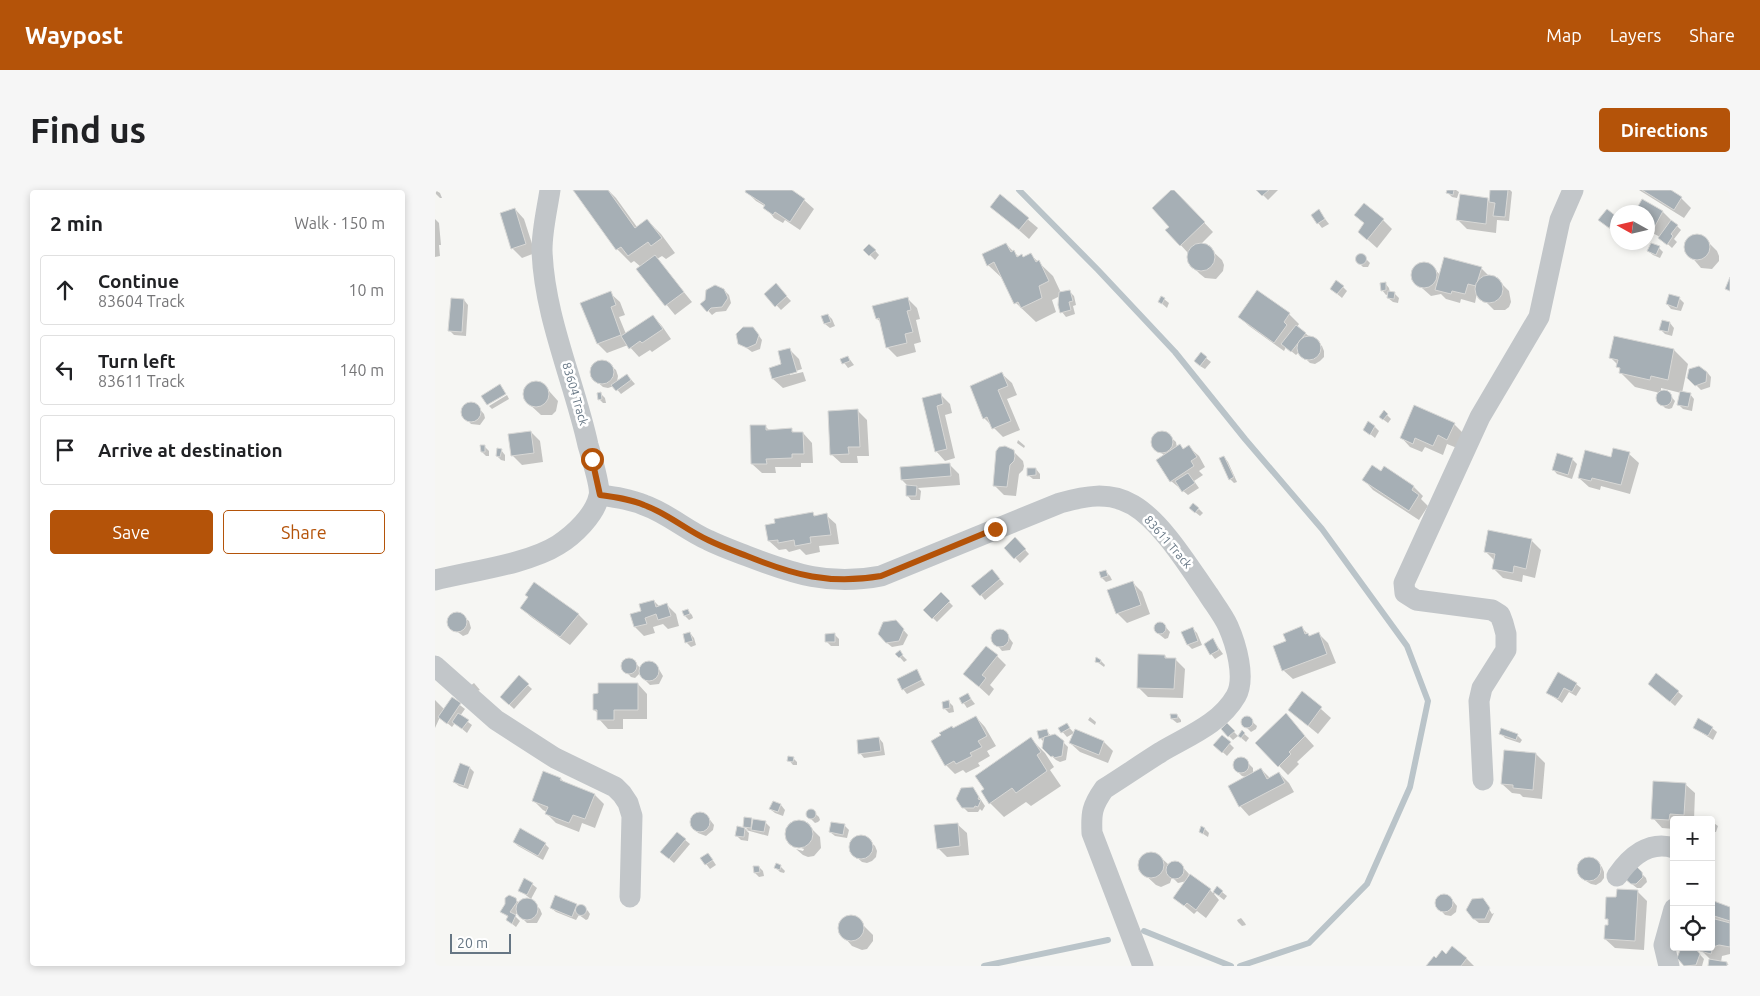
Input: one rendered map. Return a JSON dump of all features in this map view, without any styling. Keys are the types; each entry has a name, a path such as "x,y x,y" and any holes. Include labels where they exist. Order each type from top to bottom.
{"street":[{"name":"83604 Track","path":"550,190 543,228 544,270 553,317 584,424 600,495"},
{"path":"1483,780 1479,701 1482,688 1506,650 1506,634 1500,615 1487,609 1416,600 1405,593 1404,583 1480,417 1539,317 1560,220 1573,190"},
{"path":"435,580 521,560 558,545 578,529 593,511 600,495"},
{"name":"83611 Track","path":"600,495 646,505 708,540 785,571 814,578 841,580 881,576 1079,497 1101,495 1118,498 1133,506 1153,521 1187,563 1227,624 1235,643 1240,680 1237,694 1218,718 1104,789 1095,802 1091,816 1093,834 1143,966"},
{"path":"435,666 496,720 555,758 615,787 622,794 632,816 630,897"},
{"path":"1617,876 1627,861 1639,852 1660,846 1670,847"},
{"path":"1669,966 1664,944 1670,924"}],"building":[{"path":"573,190 608,190 635,228 647,219 662,238 651,246 648,242 628,256 621,247 616,250"},
{"path":"746,190 792,190 805,199 790,222 775,212 773,215 763,208 765,205 745,192"},
{"path":"1171,190 1174,190 1205,222 1180,246 1165,230 1169,227 1152,208"},
{"path":"1256,190 1269,190 1262,196"},
{"path":"1447,190 1454,190 1453,195 1446,193"},
{"path":"1490,190 1508,190 1505,217 1493,216 1495,203 1489,202"},
{"path":"1642,190 1671,190 1682,197 1674,210"},
{"path":"1000,194 1029,218 1019,230 990,207"},
{"path":"1460,194 1488,198 1486,224 1456,220"},
{"path":"1642,199 1652,205 1639,205"},
{"path":"1364,203 1384,219 1367,240 1358,232 1364,223 1354,215"},
{"path":"1655,206 1663,211 1655,226"},
{"path":"515,208 526,244 511,249 500,213"},
{"path":"1319,209 1325,219 1317,224 1311,215"},
{"path":"1607,209 1610,211 1609,228 1598,220"},
{"path":"1671,220 1678,225 1671,234 1673,236 1667,245 1658,238"},
{"path":"1697,234 1706,238 1710,247 1706,256 1697,260 1688,256 1684,247 1688,238"},
{"path":"1006,243 1011,252 1014,250 1017,257 1022,254 1023,257 1031,253 1036,262 1039,260 1049,281 1039,286 1042,298 1021,308 1018,302 1014,304 994,262 987,266 982,254"},
{"path":"1201,243 1211,247 1215,257 1211,267 1201,271 1191,267 1187,257 1191,247"},
{"path":"869,244 876,250 869,256 863,250"},
{"path":"1655,244 1660,246 1656,255 1647,251 1655,250"},
{"path":"1361,253 1367,259 1361,265 1355,259"},
{"path":"655,255 684,292 665,306 636,269"},
{"path":"1444,257 1482,267 1476,286 1468,284 1465,294 1452,291 1451,294 1435,290"},
{"path":"1424,262 1433,266 1437,275 1433,284 1424,288 1415,284 1411,275 1415,266"},
{"path":"1489,275 1499,279 1503,289 1499,299 1489,303 1479,299 1475,289 1479,279"},
{"path":"1730,277 1730,291 1725,289"},
{"path":"1336,280 1344,286 1337,294 1330,289"},
{"path":"1386,282 1386,290 1381,291 1380,283"},
{"path":"776,283 787,296 775,307 764,294"},
{"path":"715,285 724,289 728,298 722,307 711,308 707,312 700,304 705,300 706,290"},
{"path":"1070,290 1073,301 1069,302 1071,310 1060,313 1058,305 1059,292"},
{"path":"1257,290 1290,313 1284,322 1287,325 1274,343 1238,317"},
{"path":"611,291 616,305 611,307 621,335 597,344 580,303"},
{"path":"1388,291 1395,292 1394,299 1387,298"},
{"path":"1669,294 1680,297 1677,308 1666,304"},
{"path":"1161,296 1165,298 1162,304 1158,302"},
{"path":"908,297 911,310 907,311 913,332 905,334 907,343 886,348 879,318 876,319 872,306"},
{"path":"451,298 464,299 462,332 448,331"},
{"path":"828,314 831,322 824,324 821,316"},
{"path":"653,315 663,329 629,349 621,336"},
{"path":"1662,320 1670,322 1668,332 1659,330"},
{"path":"1296,325 1306,333 1291,352 1281,344"},
{"path":"743,327 753,327 759,335 756,344 747,348 738,344 736,334"},
{"path":"1309,336 1317,340 1321,348 1317,356 1309,360 1301,356 1297,348 1301,340"},
{"path":"1614,336 1674,349 1668,380 1651,376 1650,380 1619,373 1620,368 1616,367 1618,360 1609,358"},
{"path":"790,348 797,372 772,379 769,368 781,364 778,351"},
{"path":"1201,352 1207,357 1200,366 1194,361"},
{"path":"848,356 850,361 842,364 840,359"},
{"path":"602,360 607,361 613,367 613,377 607,383 602,384 597,383 591,377 590,372 591,367 597,361"},
{"path":"1699,366 1707,372 1706,382 1695,386 1687,378 1689,369"},
{"path":"1002,372 1008,386 998,390 1011,421 992,429 987,417 983,419 970,386"},
{"path":"627,374 631,380 616,391 611,385"},
{"path":"536,381 545,385 549,394 545,403 536,407 527,403 523,394 527,385"},
{"path":"500,384 506,394 487,405 481,396"},
{"path":"1664,390 1672,398 1664,406 1656,398"},
{"path":"1680,391 1691,393 1688,407 1677,405"},
{"path":"601,392 602,399 598,400 597,393"},
{"path":"941,393 943,404 937,406 947,449 935,452 922,398"},
{"path":"471,402 478,405 481,412 478,419 471,422 464,419 461,412 464,405"},
{"path":"1414,405 1455,423 1447,440 1438,435 1433,446 1415,438 1413,444 1400,438"},
{"path":"858,409 860,447 848,447 849,454 830,455 828,411"},
{"path":"1384,410 1388,414 1383,420 1379,417"},
{"path":"1368,421 1375,426 1370,435 1363,430"},
{"path":"750,425 766,425 766,430 792,428 792,432 803,432 804,454 792,454 792,458 766,459 767,464 751,464"},
{"path":"531,431 534,453 511,456 508,434"},
{"path":"1162,431 1170,434 1173,442 1170,450 1162,453 1154,450 1151,442 1154,434"},
{"path":"1180,444 1183,449 1189,445 1197,457 1191,461 1194,466 1170,482 1156,460"},
{"path":"480,445 485,445 485,452 481,452"},
{"path":"1005,446 1014,450 1015,456 1014,461 1010,465 1007,487 993,486 996,451 999,447"},
{"path":"497,448 502,449 500,457 496,456"},
{"path":"1613,448 1630,452 1621,485 1592,478 1591,481 1578,478 1585,450 1611,457"},
{"path":"1557,453 1573,458 1568,475 1552,470"},
{"path":"1224,456 1234,477 1229,480 1219,458"},
{"path":"950,463 951,476 901,480 900,467"},
{"path":"1372,465 1381,471 1384,466 1414,486 1412,490 1419,495 1409,511 1362,480"},
{"path":"1027,468 1036,468 1036,475 1027,476"},
{"path":"1188,473 1195,483 1182,492 1175,481"},
{"path":"906,485 917,486 916,496 906,496"},
{"path":"1193,503 1199,508 1195,513 1189,508"},
{"path":"813,512 814,516 827,513 831,535 810,537 811,543 795,546 794,540 778,543 778,540 768,541 765,525 775,523 774,519"},
{"path":"1488,530 1532,539 1526,569 1514,566 1513,573 1492,569 1495,554 1484,552"},
{"path":"1015,537 1026,549 1014,559 1004,548"},
{"path":"992,569 1000,579 980,596 971,586"},
{"path":"1106,570 1108,576 1101,578 1099,572"},
{"path":"1133,581 1141,605 1116,614 1107,590"},
{"path":"534,582 579,614 560,637 520,608 528,597 525,595"},
{"path":"941,592 950,601 932,619 923,610"},
{"path":"654,600 656,607 667,603 671,616 658,620 656,614 645,618 647,624 634,627 630,614 641,611 639,604"},
{"path":"688,609 690,614 684,616 682,611"},
{"path":"457,612 464,615 467,622 464,629 457,632 450,629 447,622 450,615"},
{"path":"896,620 904,629 899,641 886,643 878,634 883,622"},
{"path":"1162,622 1165,623 1165,633 1158,634 1155,633 1154,626 1155,623"},
{"path":"1302,626 1305,634 1308,633 1309,636 1319,632 1327,654 1282,671 1273,646 1286,641 1283,634"},
{"path":"1193,627 1198,641 1187,645 1181,632"},
{"path":"996,629 1004,629 1009,634 1007,645 996,647 991,642 991,634"},
{"path":"690,632 693,641 685,643 683,634"},
{"path":"835,633 835,642 825,642 825,634"},
{"path":"1213,638 1219,650 1210,655 1204,644"},
{"path":"986,646 998,655 982,675 986,678 979,687 963,674"},
{"path":"900,650 903,655 899,658 895,654"},
{"path":"1138,654 1165,655 1165,658 1176,658 1174,689 1137,688"},
{"path":"1096,657 1101,660 1100,663 1095,662"},
{"path":"629,658 635,660 637,666 635,672 629,674 623,672 621,666 623,660"},
{"path":"649,661 656,664 659,671 656,678 649,681 642,678 639,671 642,664"},
{"path":"917,669 922,680 902,690 897,679"},
{"path":"1558,672 1577,683 1572,692 1564,688 1558,699 1546,693"},
{"path":"1656,673 1679,691 1670,702 1648,684"},
{"path":"519,675 529,684 509,705 500,697"},
{"path":"598,683 638,683 638,710 614,710 614,720 597,720 597,710 593,710 593,694 598,693"},
{"path":"1302,691 1322,707 1308,726 1288,710"},
{"path":"968,693 971,699 962,704 959,698"},
{"path":"452,697 461,703 447,724 438,717"},
{"path":"949,700 950,708 943,709 942,702"},
{"path":"458,713 469,720 462,729 452,722"},
{"path":"1286,713 1305,736 1289,752 1291,754 1278,767 1255,743"},
{"path":"1170,714 1177,714 1178,718 1171,719"},
{"path":"976,716 987,736 978,741 982,747 970,753 972,756 956,764 954,761 945,766 931,741 941,735 939,733"},
{"path":"1245,716 1249,716 1253,722 1249,728 1245,728 1241,724 1241,720"},
{"path":"1698,718 1713,727 1708,736 1693,728"},
{"path":"1067,723 1070,728 1061,733 1058,728"},
{"path":"1227,723 1235,731 1228,737 1221,729"},
{"path":"1501,728 1518,734 1516,740 1499,734"},
{"path":"1047,729 1049,736 1039,739 1037,731"},
{"path":"1075,729 1104,741 1099,755 1069,743"},
{"path":"1242,730 1245,733 1241,738 1238,736"},
{"path":"1055,734 1064,741 1062,756 1054,758 1042,748 1044,737"},
{"path":"1222,735 1231,742 1222,753 1213,745"},
{"path":"879,737 881,751 858,754 857,740"},
{"path":"1031,737 1041,752 1037,755 1047,771 1016,793 1012,788 989,804 981,791 984,789 975,776"},
{"path":"1504,750 1536,753 1533,790 1513,788 1513,785 1501,784"},
{"path":"788,756 794,757 793,762 787,761"},
{"path":"1241,757 1247,759 1249,765 1247,771 1241,773 1235,771 1233,765 1235,759"},
{"path":"460,763 470,767 464,786 453,782"},
{"path":"1261,768 1267,779 1279,772 1285,783 1239,807 1228,786"},
{"path":"543,771 595,794 585,819 573,815 569,823 545,814 548,807 532,801"},
{"path":"1653,781 1686,783 1684,815 1670,814 1669,820 1651,819"},
{"path":"973,787 979,797 978,799 981,800 978,807 962,808 956,799 961,788"},
{"path":"773,801 781,804 778,812 769,809"},
{"path":"809,809 813,809 816,814 813,819 809,819 806,816 806,812"},
{"path":"700,812 707,815 710,822 707,829 700,832 693,829 690,822 693,815"},
{"path":"744,817 752,818 751,828 743,827"},
{"path":"753,819 766,821 764,832 751,830"},
{"path":"799,820 809,824 813,834 809,844 799,848 789,844 785,834 789,824"},
{"path":"831,822 845,824 843,835 829,832"},
{"path":"958,823 960,846 937,849 934,825"},
{"path":"737,826 745,828 744,837 735,836"},
{"path":"1201,826 1205,828 1203,834 1199,832"},
{"path":"520,828 546,843 538,856 513,842"},
{"path":"677,832 686,839 669,859 660,852"},
{"path":"861,835 866,836 872,842 872,852 866,858 861,859 856,858 850,852 849,847 850,842 856,836"},
{"path":"1151,852 1160,856 1164,865 1160,874 1151,878 1142,874 1138,865 1142,856"},
{"path":"708,853 713,860 705,865 700,858"},
{"path":"1589,857 1597,861 1601,869 1597,877 1589,881 1581,877 1577,869 1581,861"},
{"path":"1171,861 1179,861 1184,866 1182,877 1171,879 1166,874 1166,866"},
{"path":"776,863 781,865 780,870 774,868"},
{"path":"753,866 759,866 760,872 754,873"},
{"path":"1636,866 1642,872 1643,877 1636,884 1631,884 1624,878"},
{"path":"1190,874 1211,889 1196,910 1187,903 1184,906 1173,898"},
{"path":"524,878 533,883 527,895 518,891"},
{"path":"1217,886 1223,891 1219,896 1213,892"},
{"path":"1617,889 1638,890 1635,941 1604,939 1605,925 1608,925 1608,919 1605,919 1606,897 1616,897"},
{"path":"1444,894 1450,897 1453,903 1450,909 1444,912 1438,909 1435,903 1438,897"},
{"path":"509,895 516,898 517,902 510,912 516,915 512,924 506,920 508,916 500,912 505,904 505,898"},
{"path":"555,895 577,904 572,917 550,908"},
{"path":"527,898 535,901 538,909 535,917 527,920 519,917 516,909 519,901"},
{"path":"1483,898 1490,908 1485,919 1473,919 1466,910 1472,899"},
{"path":"1715,901 1730,907 1730,921 1715,916"},
{"path":"581,904 587,910 581,916 575,910"},
{"path":"851,915 860,919 864,928 860,937 851,941 842,937 838,928 842,919"},
{"path":"1715,919 1730,923 1730,947 1719,945 1715,946"},
{"path":"1452,946 1467,958 1461,966 1426,966 1434,956 1436,958 1442,950 1446,954"},
{"path":"1680,951 1697,951 1700,954 1696,965 1684,966 1677,958"},
{"path":"1700,951 1712,951 1711,954"},
{"path":"1709,959 1727,962 1727,966 1708,966"}],"waterway":[{"path":"1019,190 1175,352 1245,439 1322,529 1407,646 1428,701 1410,787 1367,884 1309,943 1240,966"},
{"path":"1144,931 1231,966"},
{"path":"984,966 1108,940"}],"route":[{"path":"592,459 600,495 646,505 708,540 785,571 814,578 841,580 881,576 995,529"}]}
